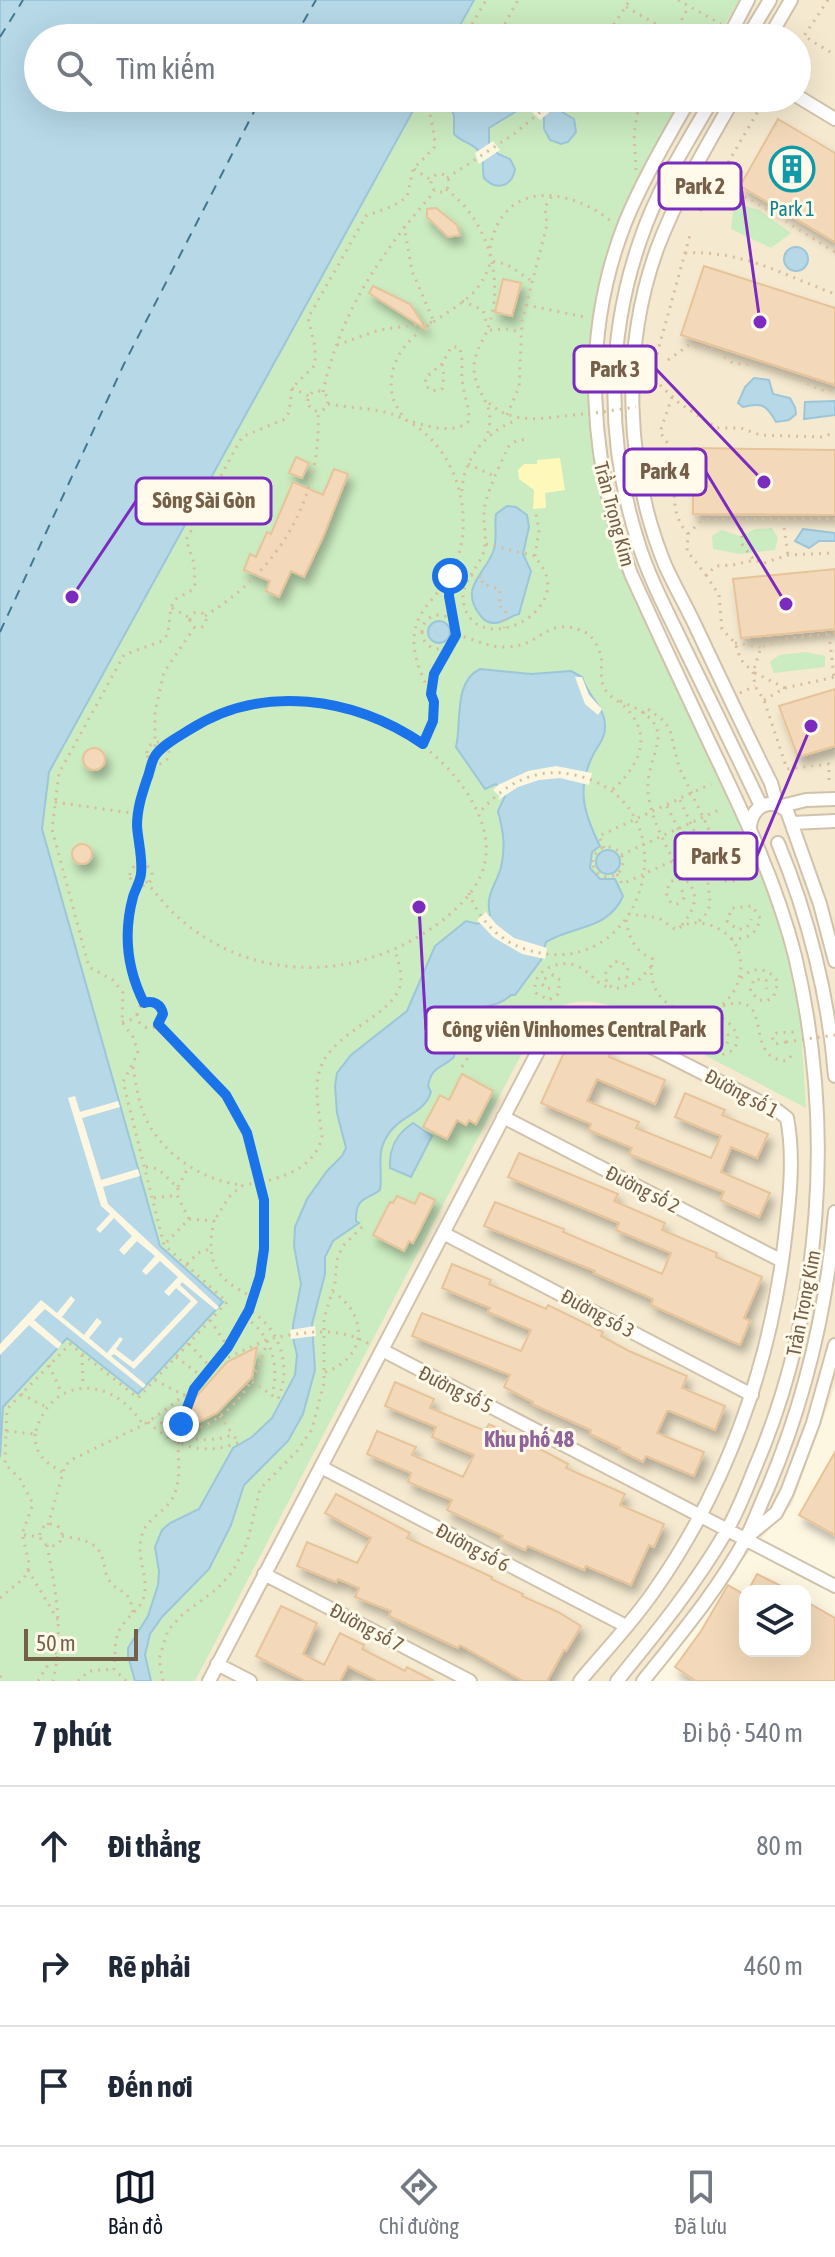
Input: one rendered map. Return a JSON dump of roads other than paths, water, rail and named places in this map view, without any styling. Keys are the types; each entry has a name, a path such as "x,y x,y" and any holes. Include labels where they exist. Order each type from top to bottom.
{"street":[{"path":"735,24 748,0"},
{"path":"755,24 770,0"},
{"path":"777,24 791,0"},
{"path":"811,104 835,119"},
{"name":"Trần Trọng Kim","path":"617,1681 670,1615 728,1529 768,1438 798,1340 813,1259 819,1172 818,1096 796,956 753,832 631,574 614,529 597,448 595,381 598,329 608,281 624,225 641,186 682,112"},
{"name":"Trần Trọng Kim","path":"705,112 668,176 641,237 632,267 616,342 615,430 628,508 649,571 761,806"},
{"name":"Trần Trọng Kim","path":"726,112 670,216 655,254 635,344 632,400 638,466 650,520 666,565 780,805 790,817 835,961"},
{"path":"835,799 761,806 753,814 753,832 766,844 778,843 787,837 791,826 835,821"},
{"path":"778,843 809,936 835,1076"},
{"name":"Đường số 1","path":"503,1117 549,1031 566,1019 588,1015 778,1111 787,1118 790,1137 788,1217 782,1261"},
{"path":"209,1681 321,1467 378,1348 443,1233 503,1117"},
{"name":"Đường số 2","path":"503,1117 782,1261"},
{"name":"Trần Trọng Kim","path":"643,1681 686,1628 746,1538 778,1464 803,1391 824,1305 835,1212"},
{"name":"Đường số 3","path":"443,1233 752,1395"},
{"path":"580,1681 653,1593 701,1515 752,1395 772,1319 782,1261"},
{"name":"Trần Trọng Kim","path":"746,1538 776,1513 787,1492 813,1423 835,1345"},
{"name":"Đường số 5","path":"378,1348 835,1586"},
{"name":"Đường số 6","path":"321,1467 626,1626"},
{"name":"Đường số 7","path":"264,1574 470,1681"},
{"path":"217,1664 250,1681"}],"water":[{"path":"0,0 474,0 461,24 24,24 24,112 412,112 49,772 42,829 160,1246 223,1302 138,1394 67,1338 3,1407 0,1457"},
{"path":"453,112 515,112 489,128 489,143 498,154 510,159 515,169 511,180 498,186 484,178 480,152 454,134"},
{"path":"538,112 562,112 574,119 576,132 568,142 561,144 550,140 544,129 544,117"},
{"path":"796,247 807,254 808,259 801,270 796,271 785,264 784,259 791,248"},
{"path":"754,378 769,380 773,394 790,398 796,414 789,420 776,422 763,406 743,407 738,403 745,387"},
{"path":"835,401 835,415 804,419 805,402"},
{"path":"507,506 516,507 527,515 529,527 523,554 531,571 519,614 491,623 483,619 474,605 473,589 494,547 496,514"},
{"path":"803,529 835,533 835,541 819,541 809,548 795,541"},
{"path":"439,621 447,624 450,632 447,640 439,643 431,640 428,632 431,624"},
{"path":"480,669 531,674 571,671 582,677 605,720 603,738 585,779 586,812 600,846 592,852 590,868 600,879 615,879 623,896 617,907 600,921 546,942 541,960 515,995 471,1011 458,1022 453,1038 454,1057 432,1074 428,1099 391,1131 383,1144 380,1190 360,1203 356,1213 359,1223 333,1241 325,1257 325,1274 312,1324 315,1370 303,1414 288,1441 244,1485 231,1525 209,1569 162,1617 150,1634 145,1655 151,1681 135,1681 128,1648 148,1616 158,1585 155,1547 162,1530 199,1509 233,1448 252,1437 272,1418 295,1375 297,1355 293,1325 301,1284 294,1246 295,1227 307,1199 346,1148 337,1113 337,1073 351,1055 407,1011 435,946 466,921 478,924 490,915 490,896 503,860 498,811 505,796 496,784 485,789 456,747 462,693 471,675"},
{"path":"608,850 616,854 620,862 616,870 608,874 600,870 596,862 600,854"},
{"path":"413,1123 432,1136 411,1177 390,1168 390,1161 398,1137"}],"place":[{"name":"Park 1","path":"792,169"},
{"name":"Park 2","path":"760,322"},
{"name":"Park 3","path":"764,482"},
{"name":"Sông Sài Gòn","path":"72,597"},
{"name":"Park 4","path":"786,604"},
{"name":"Park 5","path":"811,726"},
{"name":"Công viên Vinhomes Central Park","path":"419,907"}],"district":[{"name":"Khu phố 48","path":"529,1439"}]}
